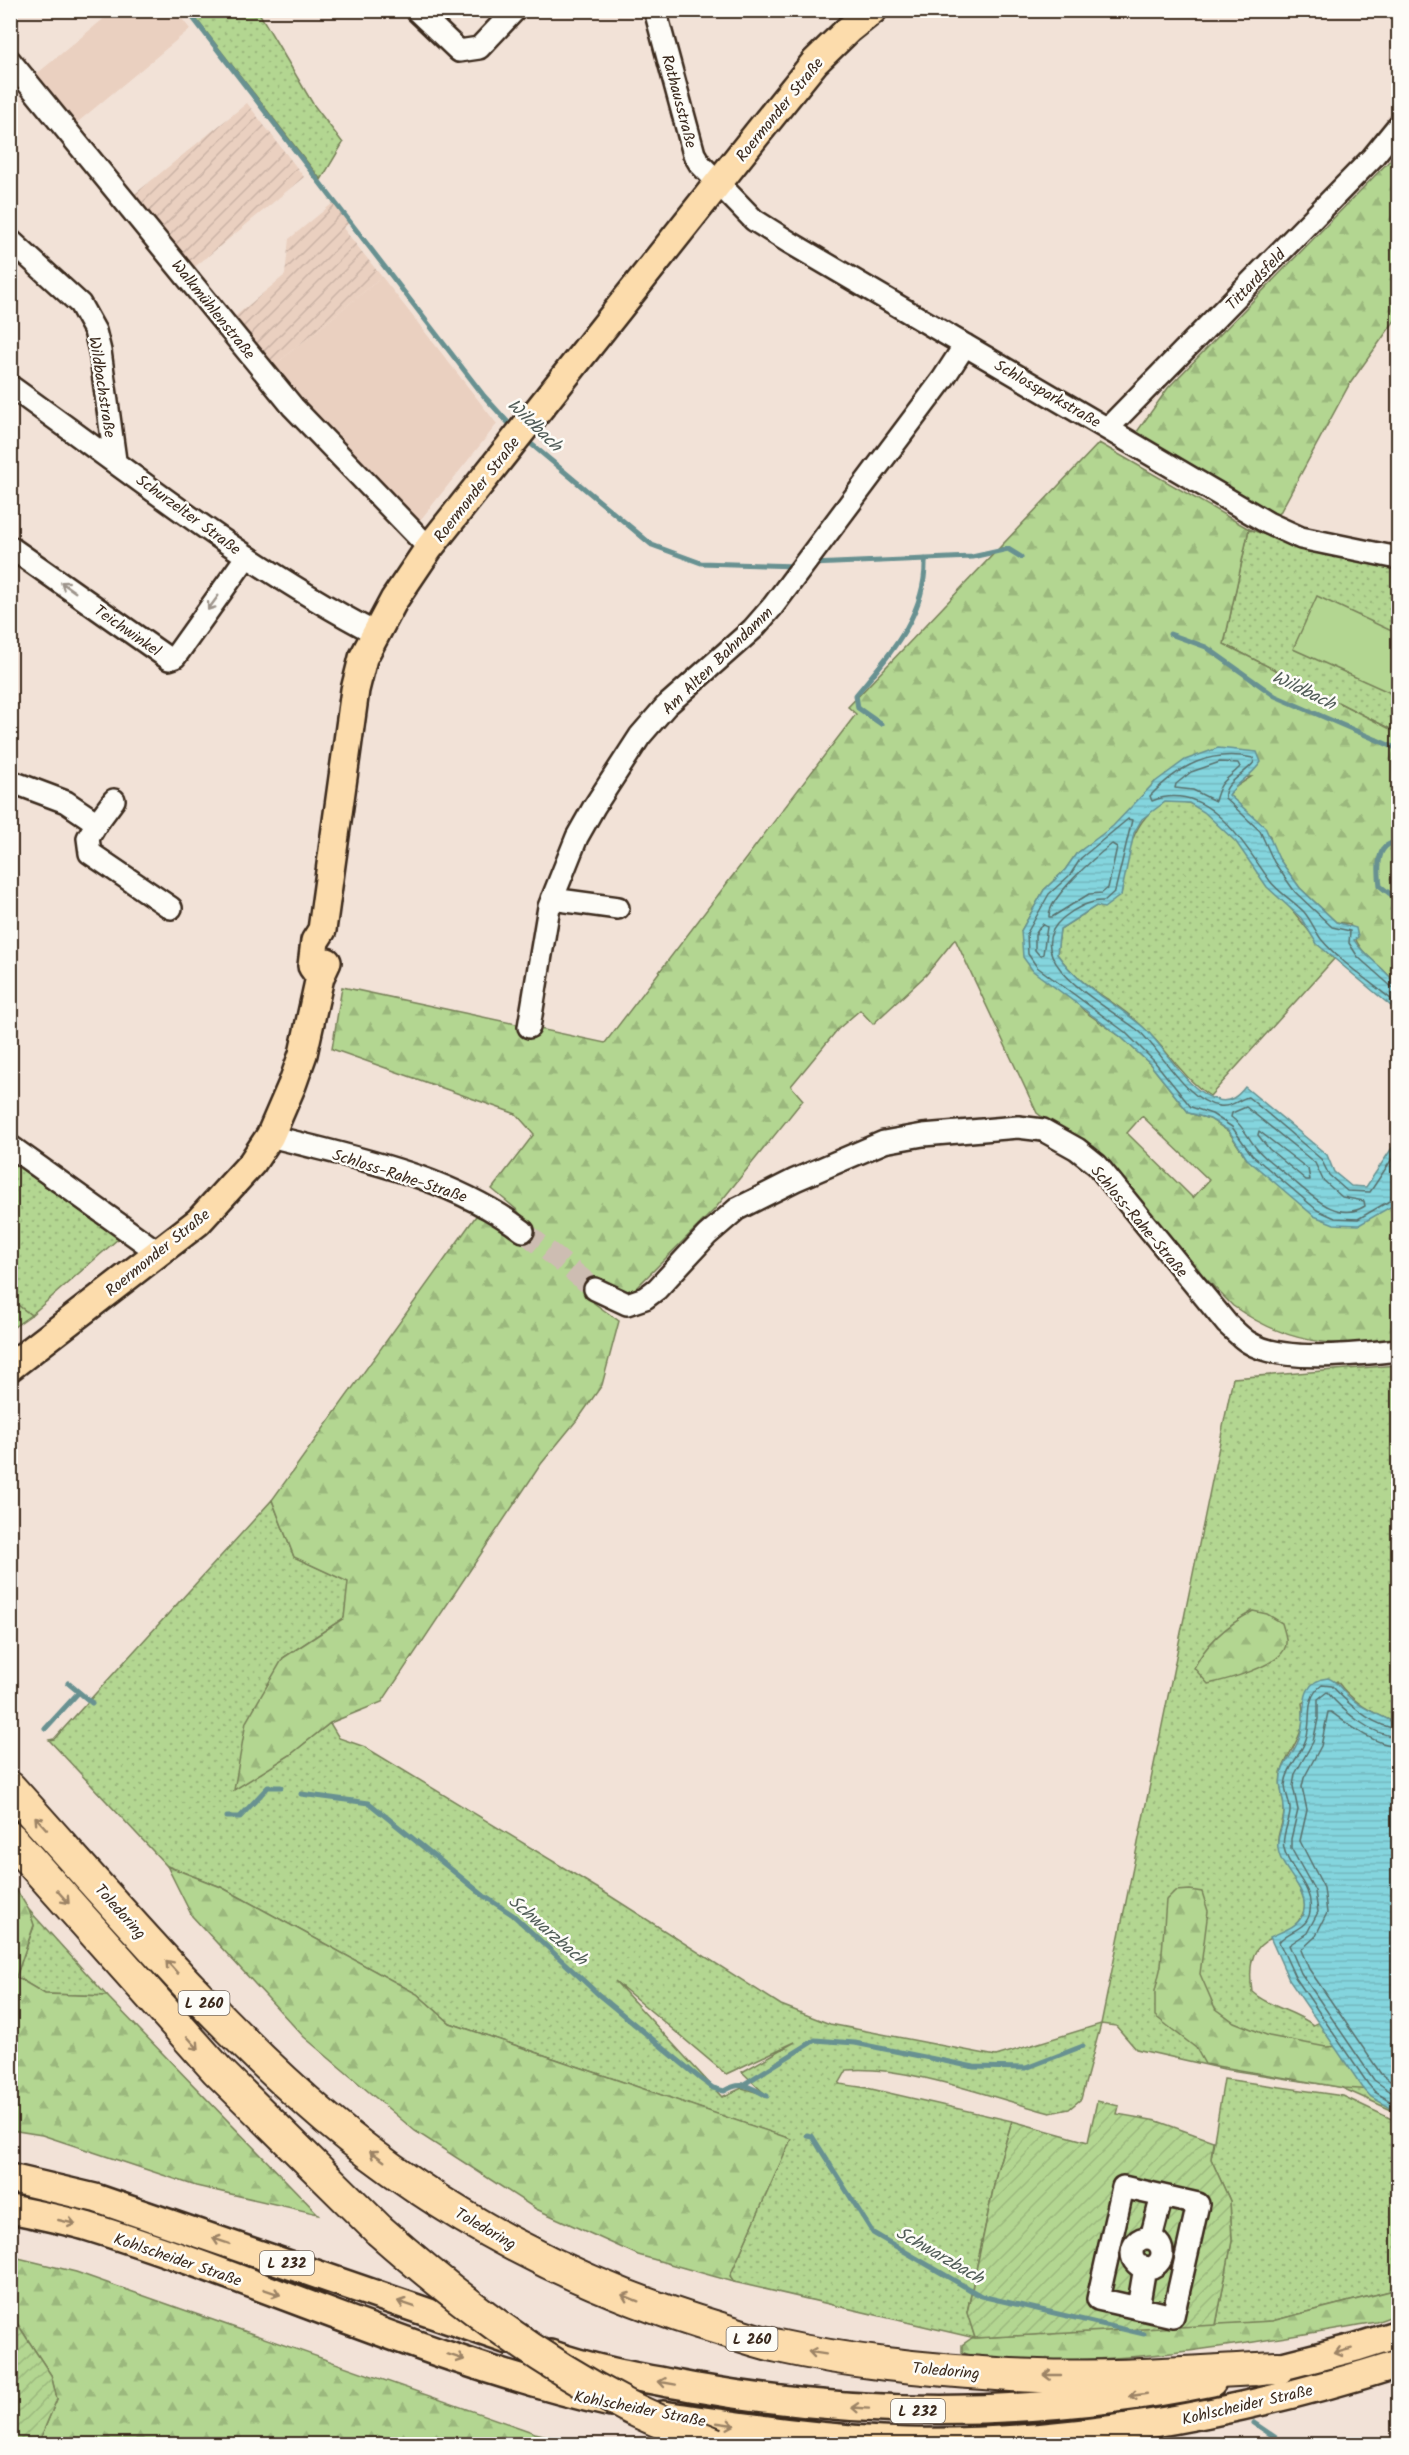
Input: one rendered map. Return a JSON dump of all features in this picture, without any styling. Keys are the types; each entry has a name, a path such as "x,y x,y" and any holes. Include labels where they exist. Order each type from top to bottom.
{"highway":[{"name":"Toledoring","path":"10,1788 206,2005 328,2119 424,2190 504,2240 589,2282 672,2315 777,2346 881,2363 1001,2375 1111,2375 1278,2368"},
{"name":"Toledoring","path":"10,1838 217,2070 379,2230 442,2286 508,2335 575,2377 629,2407 715,2445"}],"main road":[{"name":"Roermonder Straße","path":"10,1367 198,1222 225,1195 270,1136 303,1054 320,977 326,969 330,944 322,930 355,690 363,658 375,633 429,548 815,62 873,10"},
{"name":"Kohlscheider Straße","path":"10,2178 95,2198 560,2358 650,2380 742,2396 855,2407 970,2411 1100,2401 1174,2390 1278,2368 1398,2334"},
{"name":"Kohlscheider Straße","path":"10,2209 85,2226 565,2393 658,2414 836,2438 975,2442 1106,2430 1257,2404 1398,2364"}],"street":[{"path":"416,10 459,51 479,48 515,10"},
{"name":"Rathausstraße","path":"655,10 694,154 718,184"},
{"name":"Walkmühlenstraße","path":"10,61 292,406 429,548"},
{"name":"Tittardsfeld","path":"1108,428 1372,158 1398,126"},
{"name":"Schlossparkstraße","path":"718,184 754,220 812,257 1268,523 1301,538 1398,558"},
{"name":"Wildbachstraße","path":"10,240 80,304 95,332 100,351 115,460"},
{"name":"Am Alten Bahndamm","path":"529,1027 552,898 577,837 618,765 666,706 753,629 785,592 944,380 965,345"},
{"name":"Schurzelter Straße","path":"10,386 247,556 320,604 375,633"},
{"name":"Teichwinkel","path":"10,547 169,658 174,657 247,556"},
{"path":"10,781 66,802 97,823"},
{"path":"114,800 88,838 90,854 171,908"},
{"path":"552,898 618,908"},
{"name":"Schloss-Rahe-Straße","path":"595,1289 627,1304 645,1298 707,1235 737,1209 795,1180 884,1142 923,1135 1018,1128 1043,1130 1077,1149 1097,1166 1227,1324 1249,1343 1302,1355 1338,1356 1398,1350"},
{"name":"Schloss-Rahe-Straße","path":"270,1136 347,1156 439,1186 496,1211 523,1231"},
{"path":"10,1146 159,1253"},
{"path":"1123,2187 1198,2204 1173,2316 1138,2308 1098,2299 1123,2187"},
{"path":"1138,2308 1145,2267 1136,2262 1133,2252 1139,2241 1151,2238 1162,2196"}],"shaded area":[{"path":"113,11 176,11 190,29 73,126 33,77"},
{"path":"247,103 304,177 191,270 131,197"},
{"path":"333,203 349,223 343,228 382,277 271,368 232,319 285,275 289,239"},
{"path":"382,277 497,424 417,524 271,368"}],"green space":[{"path":"190,11 258,11 313,104 343,143 321,180"},
{"path":"1398,152 1398,316 1349,385 1277,518 1134,436 1168,388"},
{"path":"1099,443 1249,529 1224,644 1398,733 1398,988 1385,971 1359,946 1350,924 1336,922 1300,888 1279,859 1271,844 1270,836 1229,795 1234,788 1251,777 1155,782 1113,827 1076,854 1065,870 1044,890 1021,931 1084,1011 1121,1037 1150,1064 1189,1113 1210,1119 1229,1132 1247,1159 1392,1206 1398,1199 1398,1235 1393,1239 1398,1244 1398,1341 1331,1343 1293,1336 1273,1329 1233,1306 1058,1129 1037,1113 955,939 926,975 873,1024 860,1010 838,1029 791,1086 803,1100 714,1210 634,1290 590,1295 594,1303 619,1321 602,1385 541,1464 382,1702 330,1723 290,1755 234,1790 246,1722 283,1658 344,1618 348,1582 294,1557 272,1500 476,1216 509,1229 528,1224 517,1210 492,1189 534,1134 516,1114 332,1049 342,987 605,1043 856,714 848,707","holes":["1142,1116 1209,1180 1193,1198 1127,1133"]},
{"path":"1249,529 1299,547 1398,568 1398,733 1224,644"},
{"path":"1317,596 1398,634 1398,682 1393,694 1293,649"},
{"path":"1165,802 1188,803 1204,811 1222,827 1334,959 1210,1096 1184,1073 1134,1019 1078,977 1057,954 1060,929 1096,906 1121,895 1128,855 1137,830 1153,809"},
{"path":"11,1162 119,1238 31,1315 11,1300"},
{"path":"11,1300 31,1315 11,1329"},
{"path":"1398,1365 1398,1724 1357,1702 1337,1681 1302,1703 1301,1731 1281,1776 1284,1811 1278,1847 1305,1904 1303,1913 1296,1924 1260,1946 1254,1955 1251,1970 1252,1992 1266,2002 1313,2025 1398,1984 1398,2113 1340,2087 1224,2069 1136,2049 1116,2026 1101,2024 1233,1378"},
{"path":"272,1500 294,1557 349,1582 344,1618 283,1658 235,1789 290,1755 330,1723 339,1738 365,1747 607,1894 781,2005 830,2024 996,2056 1101,2024 1081,2099 1069,2109 1050,2113 922,2077 895,2072 847,2070 839,2084 867,2088 1012,2121 997,2171 967,2312 975,2338 734,2282 730,2276 790,2139 450,2023 417,1994 221,1887 167,1866 49,1740 54,1739","holes":["615,1981 726,2074 795,2042 742,2072 766,2095 742,2088 722,2097"]},
{"path":"1253,1611 1267,1614 1282,1623 1286,1640 1284,1650 1271,1662 1261,1667 1208,1684 1194,1668 1199,1659 1219,1635"},
{"path":"167,1866 221,1887 417,1994 450,2023 791,2139 730,2276 734,2282 638,2255 536,2209 415,2131 304,2037 192,1916"},
{"path":"11,1881 29,1910 34,1925 16,1977 45,1994 107,1996 318,2214 196,2186 42,2135 11,2130"},
{"path":"1175,1891 1202,1892 1208,1911 1200,1974 1215,2008 1234,2022 1269,2036 1326,2047 1358,2045 1388,2091 1344,2088 1205,2064 1196,2048 1155,2016 1155,1991 1161,1966 1166,1900"},
{"path":"29,1910 107,1996 45,1994 16,1977 34,1926"},
{"path":"1224,2079 1343,2096 1398,2122 1398,2289 1272,2321 1216,2325 1232,2241 1230,2201 1211,2159"},
{"path":"1097,2101 1119,2106 1117,2114 1157,2121 1213,2141 1211,2159 1230,2201 1232,2241 1216,2325 975,2338 967,2313 997,2171 1012,2121 1088,2142"},
{"path":"10,2256 76,2272 535,2433 581,2444 401,2444 379,2436 385,2444 38,2444 57,2399 51,2375 11,2314"},
{"path":"1398,2289 1398,2314 1376,2322 1248,2343 1163,2354 1076,2360 997,2360 979,2358 962,2352 962,2345 972,2338 1272,2321"},
{"path":"11,2314 51,2375 57,2399 38,2444 11,2444"}],"water":[{"path":"1218,748 1257,752 1261,762 1229,795 1265,827 1279,859 1300,888 1336,922 1356,928 1358,937 1354,940 1398,988 1398,1012 1317,944 1301,918 1267,887 1236,842 1204,812 1189,803 1165,802 1142,819 1134,833 1121,895 1104,908 1096,906 1060,929 1057,954 1076,976 1143,1027 1196,1088 1207,1096 1222,1101 1233,1098 1245,1087 1327,1155 1334,1172 1351,1186 1366,1187 1398,1139 1398,1199 1392,1206 1359,1225 1334,1224 1314,1216 1247,1159 1229,1131 1210,1119 1189,1113 1150,1064 1121,1037 1033,971 1023,957 1021,931 1044,890 1065,870 1076,854 1113,826 1155,782 1185,760"},
{"path":"1328,1678 1360,1705 1398,1724 1398,2112 1371,2097 1363,2088 1289,1980 1270,1937 1296,1924 1304,1910 1302,1894 1283,1864 1278,1848 1284,1813 1280,1779 1300,1736 1307,1692 1318,1680"}],"waterway":[{"name":"Wildbach","path":"187,10 484,396 513,428"},
{"name":"Wildbach","path":"524,438 652,545 701,563 797,566"},
{"name":"Wildbach","path":"812,564 972,557 1008,549 1021,557"},
{"path":"881,724 858,708 856,695 893,649 913,616 920,598 925,559"},
{"name":"Wildbach","path":"1170,634 1206,647 1275,696 1398,749"},
{"name":"Wildbach","path":"1398,842 1385,847 1380,858 1379,872 1380,886 1398,900"},
{"name":"Schwarzbach","path":"68,1683 92,1703"},
{"path":"45,1729 79,1692"},
{"name":"Schwarzbach","path":"227,1817 240,1817 268,1787 281,1787"},
{"name":"Schwarzbach","path":"301,1794 369,1803 484,1896 513,1915 599,1995 702,2080 713,2088 724,2091 741,2085 767,2096"},
{"path":"744,2084 815,2040 855,2043 974,2067 1026,2068 1083,2046"},
{"name":"Schwarzbach","path":"807,2135 812,2136 873,2233 981,2296 1144,2334"},
{"name":"Schwarzbach","path":"1254,2423 1285,2444"}],"tunnel":[{"path":"523,1231 595,1289"}]}
